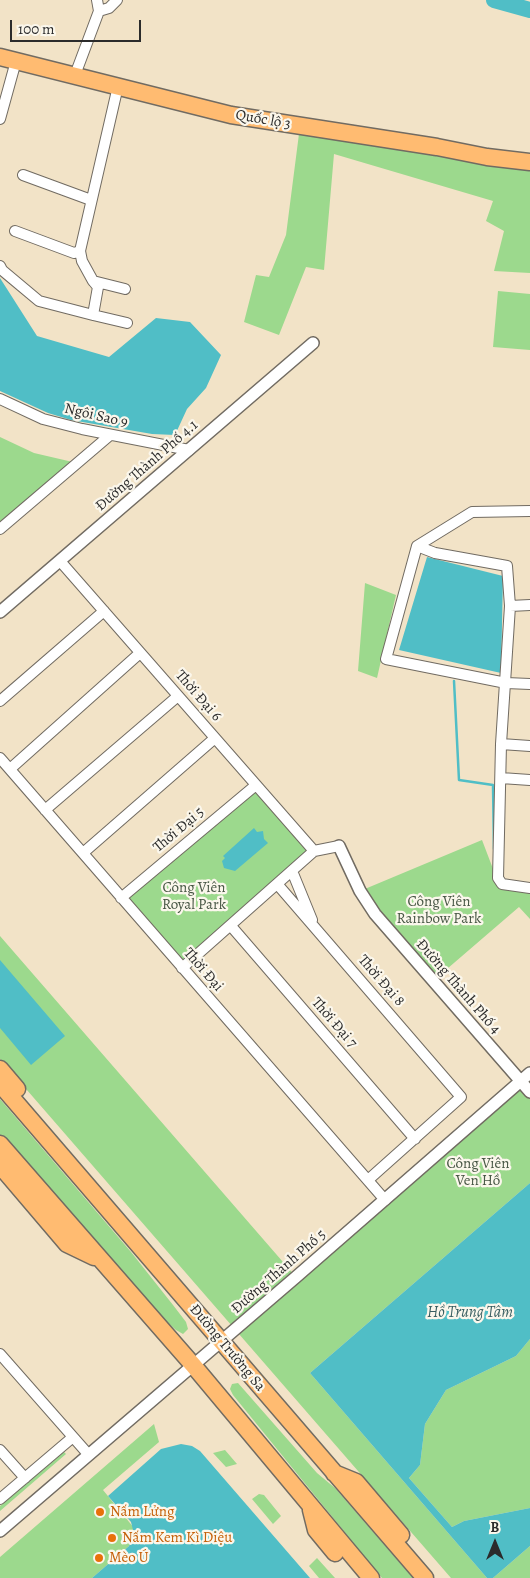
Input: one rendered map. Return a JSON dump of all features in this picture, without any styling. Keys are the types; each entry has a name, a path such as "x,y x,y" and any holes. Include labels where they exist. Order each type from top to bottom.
{"highway":[{"name":"Quốc lộ 3","path":"0,57 231,115 382,140 437,147 487,157 530,162"},
{"name":"Đường Trường Sa","path":"0,1070 108,1194 120,1225"},
{"name":"Đường Trường Sa","path":"0,1084 332,1472 356,1482 410,1545 421,1574"},
{"path":"0,1144 193,1365 371,1578"},
{"path":"310,1505 316,1530 356,1578"}],"street":[{"path":"75,75 99,12 98,0"},
{"path":"99,12 109,8 117,0"},
{"path":"0,119 16,61"},
{"path":"93,315 98,288 82,261 80,252 118,86"},
{"path":"23,175 91,200"},
{"path":"15,231 74,253 80,252"},
{"path":"0,266 2,270 38,301 127,322"},
{"path":"93,281 125,289"},
{"name":"Đường Thành Phố 4.1","path":"0,612 313,343"},
{"name":"Ngôi Sao 9","path":"0,399 43,419 109,436 189,450"},
{"path":"0,529 109,436"},
{"path":"530,511 472,512 417,546 386,659 506,683 530,684"},
{"path":"417,546 434,553 508,566 510,606 501,744 498,878 502,884 530,888"},
{"name":"Thời Đại 6","path":"60,561 314,851"},
{"path":"510,606 530,605"},
{"path":"0,701 104,611"},
{"path":"10,769 140,653"},
{"path":"45,810 178,696"},
{"path":"82,852 215,738"},
{"path":"501,744 530,746"},
{"name":"Thời Đại","path":"0,758 385,1200"},
{"path":"500,778 530,780"},
{"name":"Thời Đại 5","path":"121,898 256,785"},
{"path":"182,968 278,885 314,851 340,846"},
{"name":"Đường Thành Phố 4","path":"340,846 360,891 375,914 530,1092"},
{"path":"292,871 315,928"},
{"name":"Thời Đại 8","path":"278,885 461,1097 415,1138"},
{"name":"Thời Đại 7","path":"231,926 415,1138"},
{"name":"Đường Thành Phố 5","path":"0,1531 530,1073"},
{"path":"368,1180 415,1138"},
{"path":"0,1354 88,1454"},
{"path":"0,1499 73,1437"},
{"path":"0,1450 25,1478"}],"green space":[{"path":"300,126 530,162 530,273 494,271 504,231 486,221 493,201 334,154 324,270 306,267 279,335 244,322 256,275 269,277 286,235"},
{"path":"498,291 530,294 530,350 493,347"},
{"path":"0,437 34,453 77,463 0,529"},
{"path":"365,583 396,595 377,678 358,671"},
{"name":"Công Viên Royal Park","path":"256,785 314,851 182,968 121,898"},
{"name":"Công Viên Rainbow Park","path":"482,840 498,882 530,886 530,919 519,907 433,981 360,891"},
{"name":"Công Viên Ven Hồ","path":"0,936 296,1277 530,1073 530,1183 310,1373 487,1578 451,1578 0,1059"},
{"path":"0,1099 131,1252 173,1305 186,1322 188,1329 183,1334 160,1316 0,1135"},
{"path":"530,1339 530,1508 464,1521 452,1527 409,1478 420,1465 425,1424 446,1390 516,1356"},
{"path":"238,1383 317,1473 335,1488 413,1578 382,1578 233,1395 230,1389 232,1384"},
{"path":"154,1424 159,1442 103,1490 134,1528 133,1540 129,1546 92,1578 0,1578 0,1557"},
{"path":"225,1450 237,1464 226,1467 213,1453"},
{"path":"64,1452 66,1454 0,1511 0,1506"},
{"path":"259,1494 264,1495 281,1516 273,1524 252,1499"},
{"path":"530,1546 530,1578 493,1578"},
{"path":"317,1558 335,1578 319,1578 309,1566"}],"water":[{"path":"0,278 37,336 109,357 156,318 190,322 221,355 206,388 187,409 175,435 152,434 71,420 48,413 0,391"},
{"path":"427,557 503,576 501,673 399,650"},
{"path":"254,828 257,832 263,831 264,839 268,843 235,871 224,868 222,861 225,858 223,856"},
{"path":"0,960 65,1036 31,1065 0,1028"},
{"name":"Hồ Trung Tâm","path":"530,1183 530,1339 516,1356 446,1390 425,1424 420,1465 409,1478 452,1527 464,1521 530,1508 530,1546 493,1578 487,1578 310,1373"},
{"path":"181,1444 192,1446 200,1451 310,1578 92,1578 129,1546 134,1534 131,1522 108,1496 161,1449"}],"waterway":[{"path":"494,0 530,10"},
{"path":"454,681 459,780 493,785 494,849"}],"place":[{"name":"Nấm Lửng","path":"100,1512"},
{"name":"Nấm Kem Kì Diệu","path":"112,1538"},
{"name":"Mèo Ú","path":"99,1558"}]}
